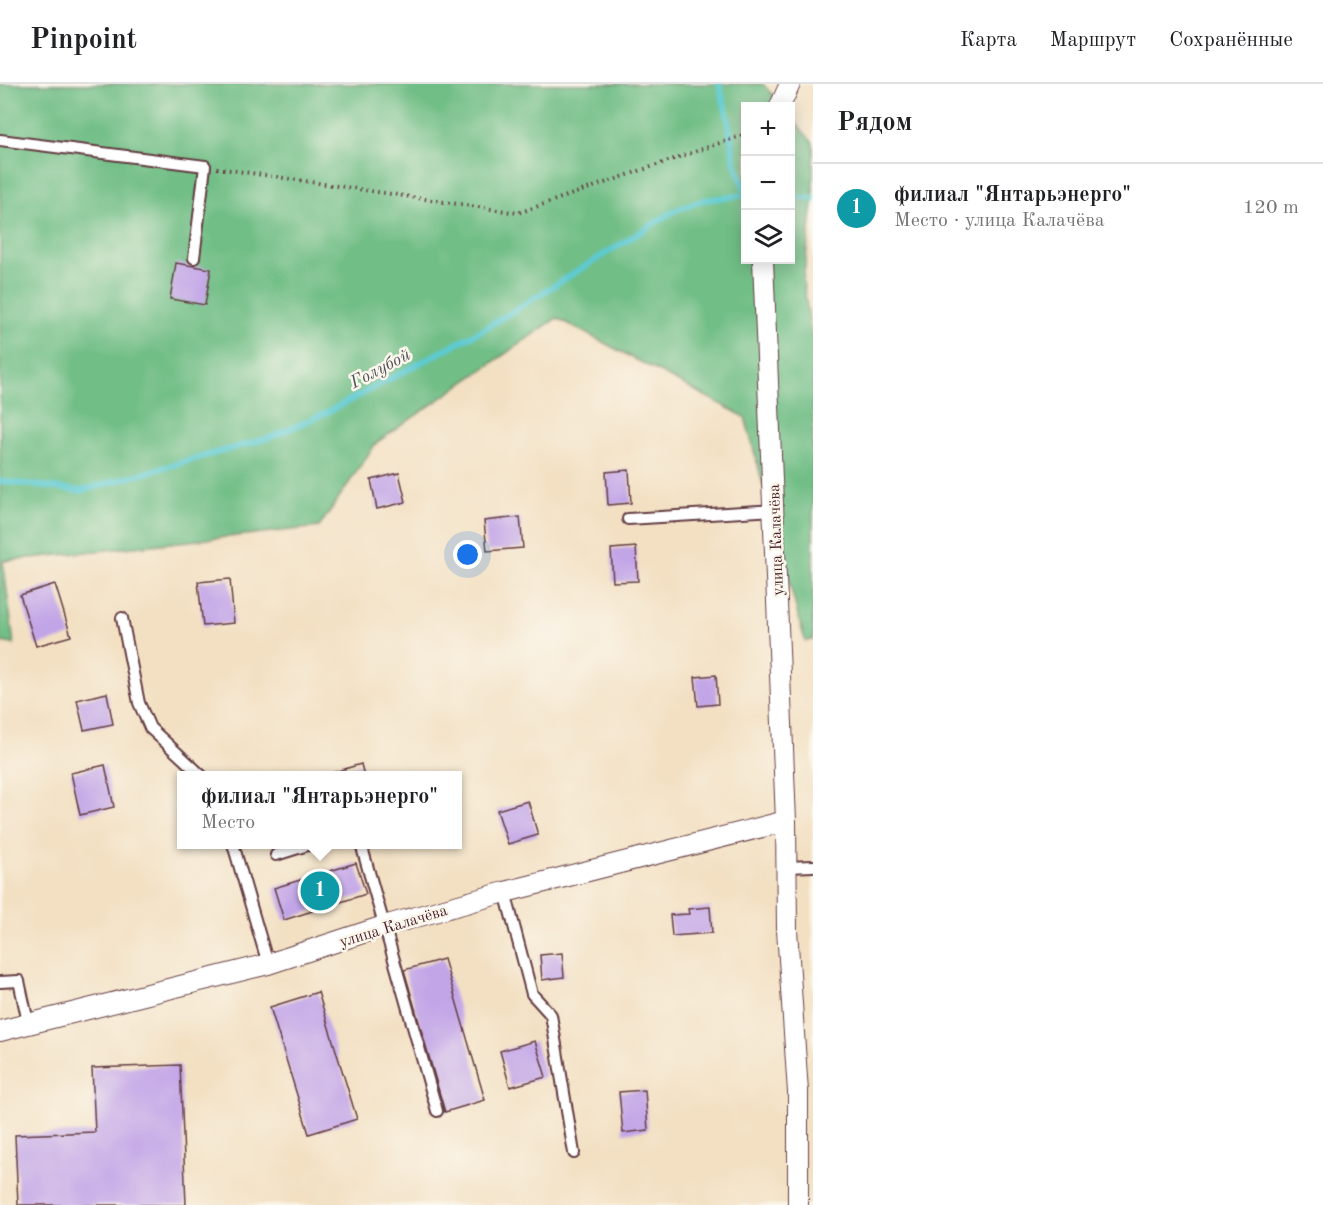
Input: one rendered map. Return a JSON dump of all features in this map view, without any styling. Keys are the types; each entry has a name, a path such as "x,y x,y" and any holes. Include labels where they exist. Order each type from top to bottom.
{"street":[{"path":"782,102 790,84"},
{"name":"улица Калачёва","path":"764,264 786,821 787,930 798,1092 798,1205"},
{"name":"улица Калачёва","path":"0,1031 28,1022 268,964 384,926 505,892 786,821"}],"lane":[{"path":"0,140 205,166 194,258"},
{"path":"628,519 774,510"},
{"path":"122,618 139,703 150,728 197,771"},
{"path":"234,849 268,964"},
{"path":"276,855 295,849"},
{"path":"362,849 437,1111"},
{"path":"787,867 813,866"},
{"path":"505,892 532,994 551,1015 574,1153"},
{"path":"0,982 20,981 28,1022"}],"path":[{"path":"205,166 518,213 741,136"}],"green space":[{"path":"0,84 763,84 779,102 741,102 741,264 795,264 795,122 813,143 813,204 803,281 813,346 813,640 805,641 745,417 557,318 376,443 319,527 3,561 14,644 0,642"}],"building":[{"path":"176,263 211,269 205,305 170,299"},
{"path":"629,470 631,503 608,505 606,472"},
{"path":"399,473 406,502 377,509 371,480"},
{"path":"520,517 523,548 487,551 484,521"},
{"path":"636,547 638,581 613,582 611,549"},
{"path":"230,579 234,623 203,626 198,582"},
{"path":"55,584 71,636 36,646 20,595"},
{"path":"716,675 718,704 698,706 695,677"},
{"path":"107,693 113,724 84,730 77,700"},
{"path":"361,764 363,771 338,771"},
{"path":"105,765 114,807 80,815 71,773"},
{"path":"528,801 538,835 508,844 497,810"},
{"path":"356,863 366,894 284,920 274,888"},
{"path":"710,907 712,933 672,936 670,915 689,914 688,909"},
{"path":"562,953 564,977 542,980 540,955"},
{"path":"444,959 485,1100 445,1112 404,970"},
{"path":"318,992 357,1119 309,1134 270,1007"},
{"path":"535,1041 546,1077 510,1087 500,1051"},
{"path":"180,1065 186,1205 18,1205 15,1135 95,1132 92,1068"},
{"path":"645,1090 648,1130 623,1133 619,1092"}],"waterway":[{"name":"Голубой","path":"719,84 728,118 734,160 741,179"},
{"name":"Голубой","path":"0,481 80,491 269,438 326,413 484,329 676,210 704,200 741,196"},
{"name":"Голубой","path":"795,197 813,198"}],"place":[{"name":"филиал \"Янтарьэнерго\"","path":"320,891"}]}
